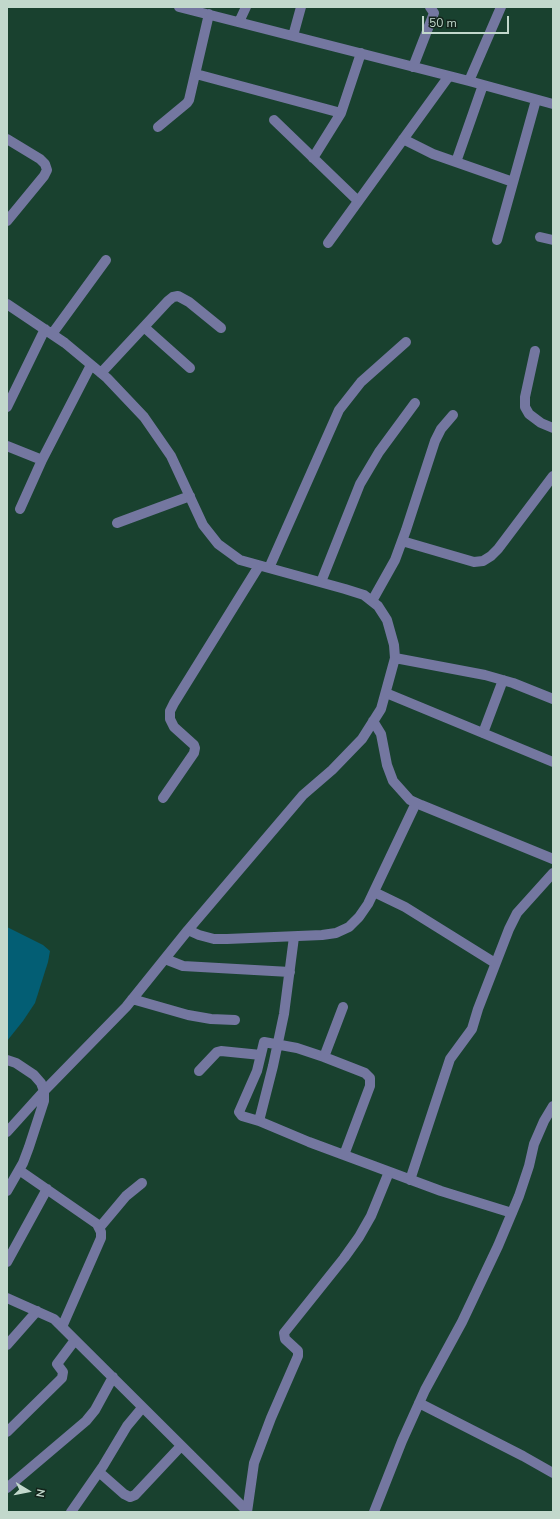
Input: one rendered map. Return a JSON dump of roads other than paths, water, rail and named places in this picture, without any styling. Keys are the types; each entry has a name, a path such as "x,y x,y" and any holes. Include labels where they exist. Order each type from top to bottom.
{"street":[{"path":"179,7 413,66 553,104"},
{"path":"239,22 246,7"},
{"path":"293,36 301,7"},
{"path":"413,66 434,13 430,7"},
{"path":"469,81 501,7"},
{"path":"158,127 187,103 191,96 209,14"},
{"path":"313,158 341,113 361,53"},
{"path":"196,74 341,113"},
{"path":"328,243 449,76"},
{"path":"456,162 483,85"},
{"path":"497,240 536,100"},
{"path":"274,120 358,202"},
{"path":"7,139 40,159 45,164 47,170 44,176 7,221"},
{"path":"403,139 421,149 513,182"},
{"path":"540,237 553,240"},
{"path":"7,407 48,332 106,260"},
{"path":"101,373 173,297 178,296 189,302 221,328"},
{"path":"7,304 65,343 101,373 144,417 171,456 203,525 218,544 240,560 364,595 378,606 386,620 394,645 395,658 381,709 362,739 332,770 303,795 188,930 132,999 7,1132"},
{"path":"144,327 190,368"},
{"path":"163,798 194,753 195,748 194,745 174,727 170,719 170,711 174,703 264,567 339,410 361,382 406,342"},
{"path":"535,351 525,397 525,407 529,414 541,423 553,428"},
{"path":"20,510 42,460 91,365"},
{"path":"321,582 360,484 379,452 415,403"},
{"path":"372,601 395,560 428,466 435,441 441,429 453,415"},
{"path":"7,446 42,460"},
{"path":"402,541 474,562 483,561 498,549 553,476"},
{"path":"117,523 190,496"},
{"path":"395,658 485,675 503,680 553,699"},
{"path":"483,733 503,680"},
{"path":"386,693 553,762"},
{"path":"373,721 381,734 387,765 393,780 410,800 553,859"},
{"path":"188,930 214,939 322,936 336,933 349,927 359,917 368,904 416,803"},
{"path":"410,1180 450,1059 472,1029 495,963 517,913 553,873"},
{"path":"374,892 405,907 495,963"},
{"path":"259,1121 284,1014 294,937"},
{"path":"165,959 183,966 290,972"},
{"path":"132,999 161,1009 188,1015 211,1019 235,1020"},
{"path":"324,1057 344,1007"},
{"path":"344,1155 370,1086 370,1078 365,1073 324,1057 278,1044 264,1042 257,1071 239,1112 242,1116 259,1121 344,1155 440,1191 512,1213"},
{"path":"199,1071 217,1052 261,1055"},
{"path":"7,1060 16,1063 34,1075 41,1083 44,1091 44,1101 29,1147 19,1170 7,1191"},
{"path":"374,1512 402,1441 419,1403 476,1293 512,1213 529,1166 534,1144 544,1121 553,1106"},
{"path":"19,1170 100,1227 101,1238 62,1327"},
{"path":"247,1512 254,1463 271,1418 298,1356 298,1351 285,1339 284,1333 359,1237 371,1216 389,1172"},
{"path":"100,1227 126,1196 142,1183"},
{"path":"7,1262 47,1189"},
{"path":"7,1298 54,1319 91,1354 142,1408 247,1512"},
{"path":"7,1345 37,1311"},
{"path":"7,1432 62,1378 63,1372 57,1364 75,1340"},
{"path":"7,1488 86,1421 95,1410 113,1377"},
{"path":"419,1403 523,1456 553,1474"},
{"path":"71,1512 99,1472 127,1426 142,1408"},
{"path":"99,1472 124,1494 130,1496 135,1495 181,1446"}],"water":[{"path":"7,927 43,945 50,951 35,1003 7,1041"}]}
